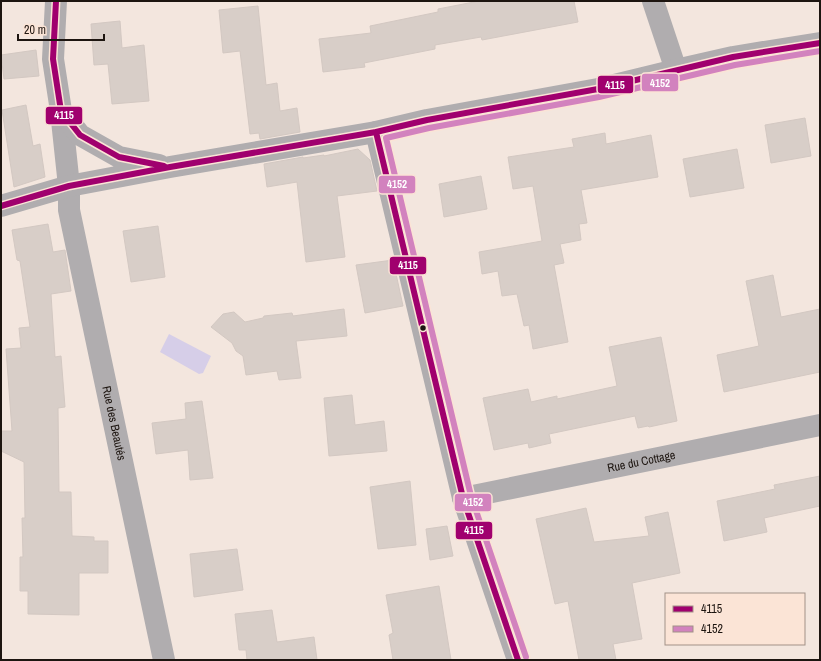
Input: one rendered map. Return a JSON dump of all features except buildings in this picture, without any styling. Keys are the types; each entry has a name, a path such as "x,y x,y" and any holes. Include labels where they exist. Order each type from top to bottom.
{"street":[{"name":"Rue des Beautés","path":"56,1 53,59 61,111 69,186 69,210 164,660"},
{"path":"653,1 676,70"},
{"path":"1,206 69,186 170,167 376,132 427,120 598,89 734,57 820,43"},
{"path":"61,111 80,135 119,157 170,167"},
{"path":"376,132 462,498 518,660"},
{"name":"Rue du Cottage","path":"462,498 820,425"}],"shaded area":[{"path":"169,334 211,356 203,373 199,374 160,352"}],"transit line":[{"name":"4115","path":"56,1 53,59 61,111 80,135 119,157 164,166"},
{"name":"4115","path":"1,206 69,186 170,167 376,132 427,120 598,89 733,57 820,43"},
{"name":"4152","path":"526,657 471,496 386,138 429,128 599,97 735,65 820,51"},
{"name":"4115","path":"376,132 463,498 518,660"}]}
